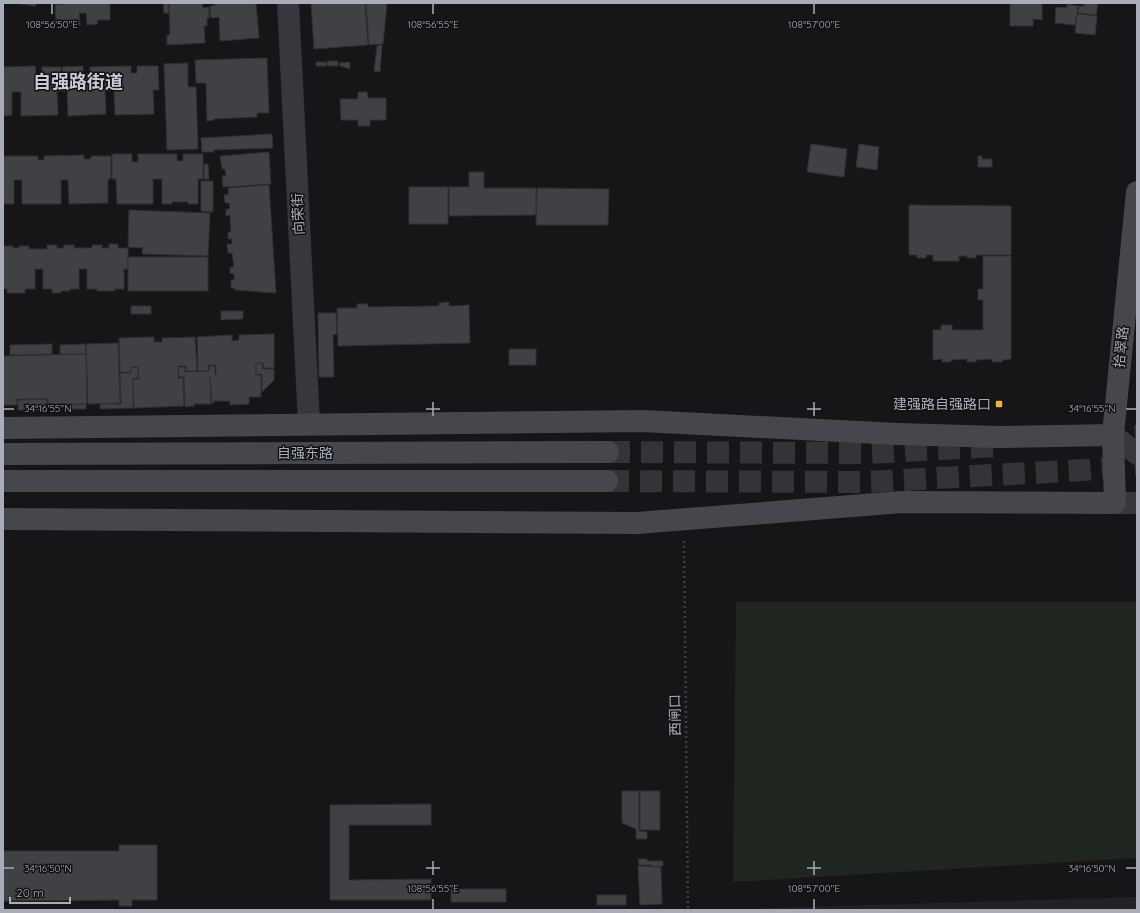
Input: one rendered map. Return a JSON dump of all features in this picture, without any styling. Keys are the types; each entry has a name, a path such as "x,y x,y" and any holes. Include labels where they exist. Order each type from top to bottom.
{"main road":[{"name":"拾翠路","path":"1115,503 1113,435 1137,192"},
{"path":"3,428 642,420 898,434 1000,437 1113,435"},
{"name":"自强东路","path":"3,454 608,452"},
{"name":"自强东路","path":"3,481 607,481"},
{"path":"3,519 637,523 902,502 1115,503"}],"street":[{"name":"向荣街","path":"288,3 308,424"},
{"path":"1113,435 1137,454"},
{"path":"1115,503 1137,503"}],"path":[{"name":"西闸口","path":"683,520 688,910"}],"shaded area":[{"path":"736,602 1137,602 1137,858 733,882"},
{"path":"1137,897 1137,910 707,910"}],"building":[{"path":"15,3 36,3 35,6"},
{"path":"64,3 110,3 110,20 97,20 98,24 87,25 86,13 79,13 80,25 70,25 69,22 56,23 55,5 65,4"},
{"path":"163,3 168,3 169,13 164,13"},
{"path":"169,3 202,3 203,8 209,7 207,26 204,26 205,43 167,45 167,35 170,35"},
{"path":"215,3 256,3 259,38 220,41 219,17 211,18 210,6 215,5"},
{"path":"311,3 365,3 368,45 314,49"},
{"path":"366,3 387,3 383,44 369,45"},
{"path":"1010,3 1042,3 1042,20 1033,19 1033,26 1010,26"},
{"path":"1084,3 1098,3 1096,15 1078,13 1079,6 1084,6"},
{"path":"1067,4 1078,6 1075,25 1055,23 1056,7 1067,8"},
{"path":"1077,14 1097,16 1095,35 1075,33"},
{"path":"382,45 380,72 374,71 377,46"},
{"path":"267,58 269,113 257,113 257,117 214,119 207,121 206,83 196,83 195,60"},
{"path":"328,61 338,61 338,66 328,66"},
{"path":"316,62 327,62 327,66 316,66"},
{"path":"350,62 350,69 340,66 339,63"},
{"path":"188,63 188,87 196,87 198,149 167,150 164,64"},
{"path":"35,66 36,74 42,73 42,67 61,67 62,91 57,91 58,115 21,116 21,92 12,92 12,115 3,116 3,67"},
{"path":"83,66 83,74 90,73 90,67 131,66 131,73 137,73 137,66 158,66 159,90 153,90 154,114 115,115 114,90 105,91 106,114 68,116 67,91 63,91 62,67"},
{"path":"358,92 367,92 368,98 386,98 386,120 370,120 370,126 358,126 358,120 341,120 340,99 358,99"},
{"path":"272,134 273,148 214,150 214,152 202,152 201,138"},
{"path":"811,144 847,149 844,177 807,172"},
{"path":"859,144 879,147 877,170 856,167"},
{"path":"269,152 271,184 223,187 222,176 226,176 225,169 222,169 220,156"},
{"path":"112,154 132,154 132,162 138,162 138,154 177,154 177,161 183,161 183,154 203,154 203,179 198,179 198,204 188,204 188,202 172,202 172,204 162,204 162,179 153,179 153,204 117,204 116,179 112,179"},
{"path":"84,155 84,159 91,159 91,156 111,156 111,179 108,179 108,203 69,204 68,180 61,180 61,204 22,204 22,180 14,180 14,204 3,204 3,156 38,156 38,160 44,160 44,156"},
{"path":"978,156 982,156 982,159 992,159 992,167 978,167"},
{"path":"204,164 208,164 209,179 204,179"},
{"path":"469,172 484,172 484,188 536,188 536,215 449,216 449,187 469,187"},
{"path":"201,181 213,181 213,212 201,211"},
{"path":"269,185 276,293 235,290 235,288 231,288 231,280 234,280 234,274 230,273 230,267 234,267 232,253 228,253 227,244 232,244 232,239 228,239 228,232 231,232 230,215 226,216 226,210 230,208 229,203 225,203 224,195 229,194 228,188"},
{"path":"409,187 448,187 448,224 409,224"},
{"path":"537,188 609,189 608,225 536,225"},
{"path":"909,205 1011,206 1011,255 976,255 976,258 959,256 959,261 933,261 933,255 926,255 926,258 917,258 917,255 909,255"},
{"path":"129,210 210,213 208,256 142,254 143,248 128,247"},
{"path":"109,244 118,244 118,248 128,248 128,269 124,269 124,289 115,289 115,291 97,291 97,289 87,289 87,269 79,269 79,289 61,291 61,293 52,293 52,289 43,289 43,269 35,269 35,289 25,289 25,293 7,293 7,289 3,289 3,246 13,246 13,248 19,248 19,246 29,246 29,249 47,249 47,245 57,245 57,248 64,248 64,245 74,245 74,248 92,248 92,245 102,245 102,248 109,248"},
{"path":"983,256 1011,256 1011,359 1002,360 1002,362 992,362 992,359 976,360 976,362 967,362 967,359 951,360 951,362 942,362 942,359 933,360 933,330 941,330 941,325 952,325 952,330 983,330 983,300 978,300 978,289 983,289"},
{"path":"128,257 208,257 208,291 128,291"},
{"path":"449,302 449,306 469,305 470,343 338,346 337,308 357,308 357,304 368,304 368,307 439,306 439,303"},
{"path":"131,306 151,306 151,314 131,314"},
{"path":"221,311 243,311 243,319 221,320"},
{"path":"318,313 336,313 337,334 333,335 334,377 319,377"},
{"path":"274,334 274,368 264,368 263,363 256,363 256,375 261,375 261,397 249,397 249,404 230,405 230,401 214,401 214,403 212,403 210,377 211,404 194,404 194,406 185,407 184,377 179,377 178,367 185,367 185,372 209,371 209,366 215,366 216,375 216,365 208,365 208,371 198,371 197,337 232,335 232,341 239,340 239,335"},
{"path":"154,337 154,342 162,342 162,338 195,337 197,371 186,371 186,366 178,366 178,378 183,378 184,406 134,408 133,379 139,379 138,367 131,367 131,372 120,372 119,338"},
{"path":"118,343 120,403 88,404 86,344"},
{"path":"52,344 52,354 10,355 10,345"},
{"path":"85,344 86,354 60,354 60,345"},
{"path":"509,349 536,349 536,365 509,365"},
{"path":"86,354 87,404 48,405 48,399 17,399 17,405 3,405 3,356"},
{"path":"256,363 262,363 263,369 274,369 274,380 262,392 262,374 256,374"},
{"path":"138,367 138,378 133,378 133,408 100,409 100,404 121,404 120,373 131,373 131,368"},
{"path":"47,399 47,410 18,410 18,400"},
{"path":"86,404 86,409 70,409 70,405"},
{"path":"622,791 639,791 639,831 647,832 647,839 636,839 636,829 622,823"},
{"path":"640,791 660,791 660,830 640,830"},
{"path":"431,804 431,825 349,825 349,880 431,879 431,900 330,900 330,805"},
{"path":"119,845 157,845 157,900 132,900 132,906 119,906 119,900 3,901 3,851 119,851"},
{"path":"638,859 647,859 647,861 663,861 663,866 652,867 652,865 639,865"},
{"path":"638,866 661,867 662,904 640,905"},
{"path":"451,889 506,889 506,902 451,902"},
{"path":"597,895 626,895 626,905 597,905"}],"tunnel":[{"path":"1102,439 1137,436"},
{"path":"608,452 867,453 1000,446"},
{"path":"607,481 866,482 1084,470 1137,465"}],"place":[{"name":"建强路自强路口","path":"999,404"}],"district":[{"name":"自强路街道","path":"78,82"}]}
